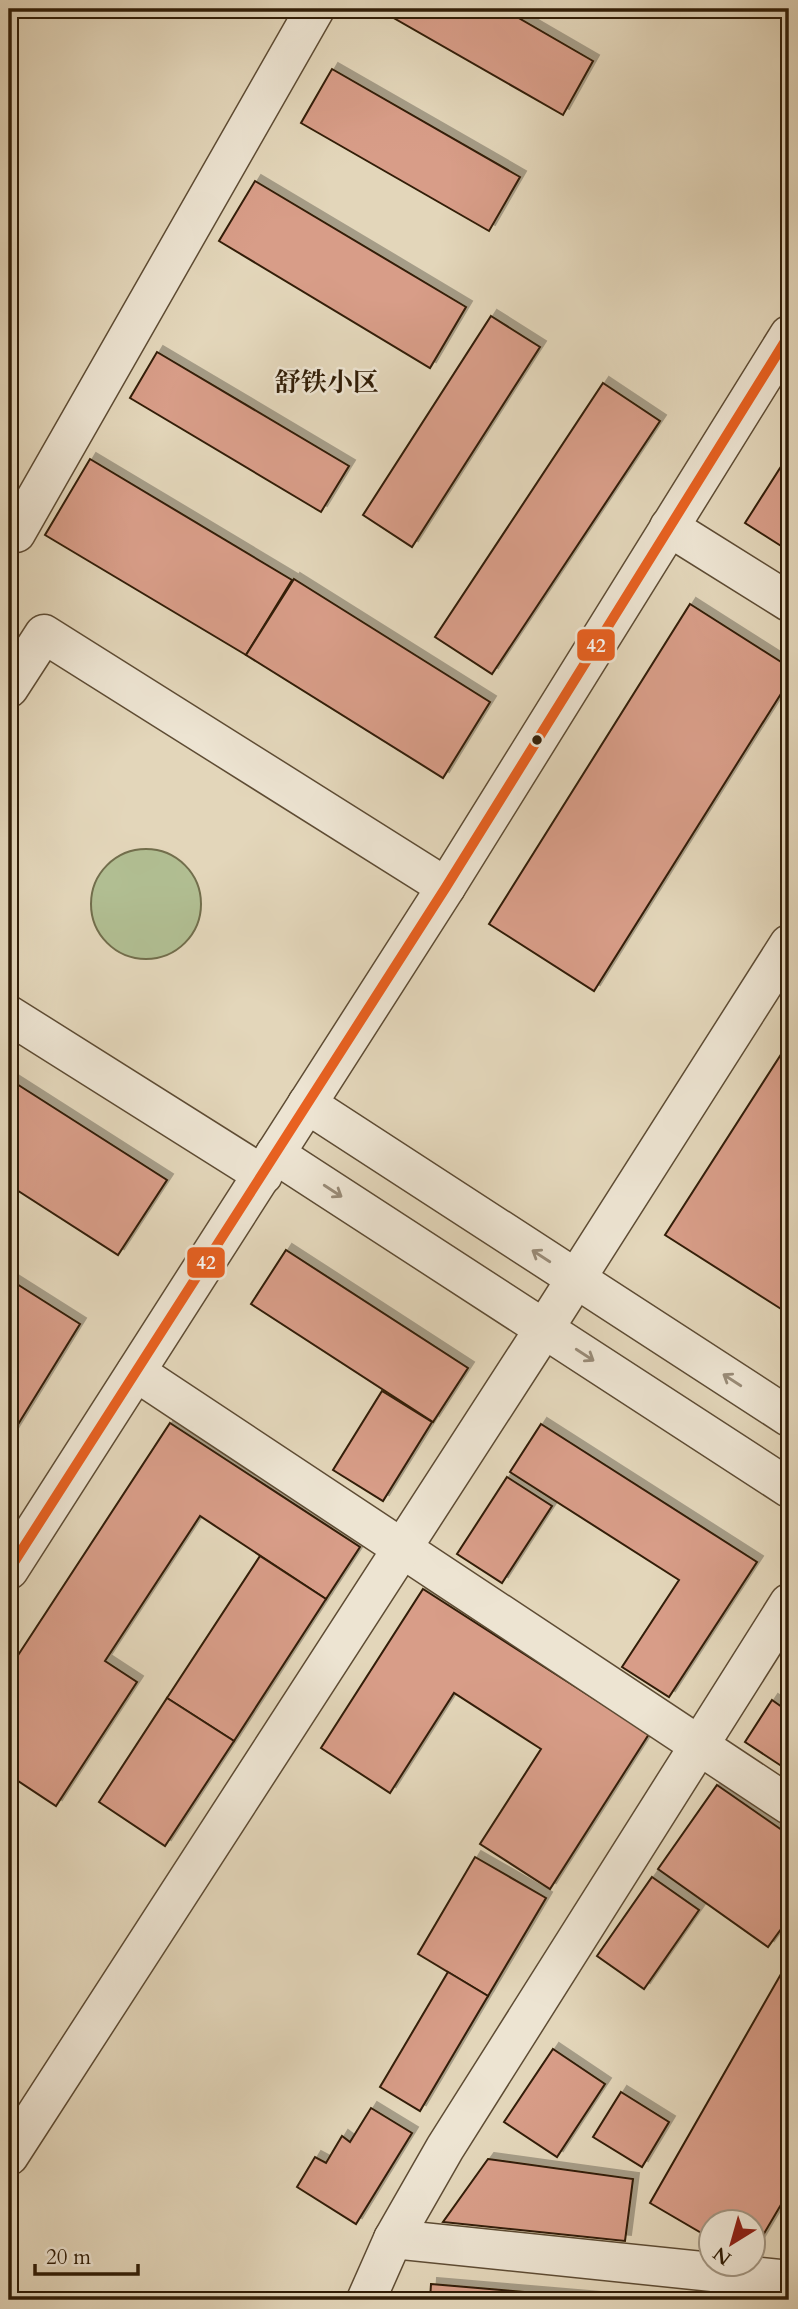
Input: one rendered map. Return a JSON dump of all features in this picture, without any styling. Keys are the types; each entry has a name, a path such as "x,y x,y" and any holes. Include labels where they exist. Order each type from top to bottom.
{"street":[{"path":"16,533 315,9"},
{"path":"9,1570 446,887 789,335"},
{"path":"669,527 789,602"},
{"path":"9,688 44,634 446,887"},
{"path":"9,2156 544,1329 789,943"},
{"path":"9,1015 269,1164 544,1329 789,1488"},
{"path":"307,1104 789,1417"},
{"path":"136,1372 789,1805"},
{"path":"366,2300 393,2239 445,2148 789,1604"},
{"path":"393,2239 789,2280 778,2300"}],"green space":[{"path":"146,849 167,854 185,865 196,883 201,904 196,925 185,943 167,954 146,959 125,954 107,943 96,925 91,904 96,883 107,865 125,854"}],"building":[{"path":"378,9 503,9 593,61 563,115"},
{"path":"332,69 520,177 489,231 301,123"},
{"path":"255,181 466,307 430,368 219,241"},
{"path":"491,316 540,347 412,547 363,515"},
{"path":"157,352 349,466 321,512 130,398"},
{"path":"603,383 660,421 492,674 435,637"},
{"path":"789,454 789,551 745,523"},
{"path":"90,459 292,580 246,655 45,535"},
{"path":"294,579 490,702 443,778 246,655"},
{"path":"690,604 789,667 789,681 594,991 489,924"},
{"path":"789,1042 789,1184 786,1190 789,1192 789,1314 665,1235"},
{"path":"9,1079 167,1180 118,1255 9,1185"},
{"path":"286,1250 468,1368 433,1422 251,1304"},
{"path":"9,1279 80,1324 9,1439"},
{"path":"382,1391 432,1422 383,1501 333,1470"},
{"path":"170,1423 360,1547 326,1599 200,1516 105,1661 137,1682 56,1806 9,1775 9,1669"},
{"path":"541,1424 757,1562 669,1697 622,1667 679,1580 510,1472"},
{"path":"507,1477 552,1506 502,1583 457,1554"},
{"path":"260,1556 326,1599 234,1741 167,1698"},
{"path":"423,1589 649,1734 550,1889 480,1844 541,1749 454,1693 390,1793 321,1748"},
{"path":"167,1698 234,1741 165,1846 99,1802"},
{"path":"772,1700 789,1712 789,1771 745,1742"},
{"path":"717,1785 789,1835 789,1918 768,1947 658,1869"},
{"path":"475,1857 546,1898 488,1996 418,1954"},
{"path":"652,1877 699,1910 644,1989 597,1956"},
{"path":"789,1960 789,2191 766,2230 766,2208 696,2208 696,2230 650,2203"},
{"path":"448,1972 488,1996 420,2111 380,2087"},
{"path":"553,2049 605,2084 557,2157 504,2122"},
{"path":"621,2092 669,2122 642,2167 593,2137"},
{"path":"371,2108 412,2133 356,2224 297,2187 315,2157 326,2163 342,2136 350,2142"},
{"path":"488,2159 633,2179 625,2241 443,2222"},
{"path":"431,2284 619,2300 430,2300"}],"transit line":[{"name":"42","path":"9,1570 446,887 789,335"}],"district":[{"name":"舒铁小区","path":"327,382"}]}
